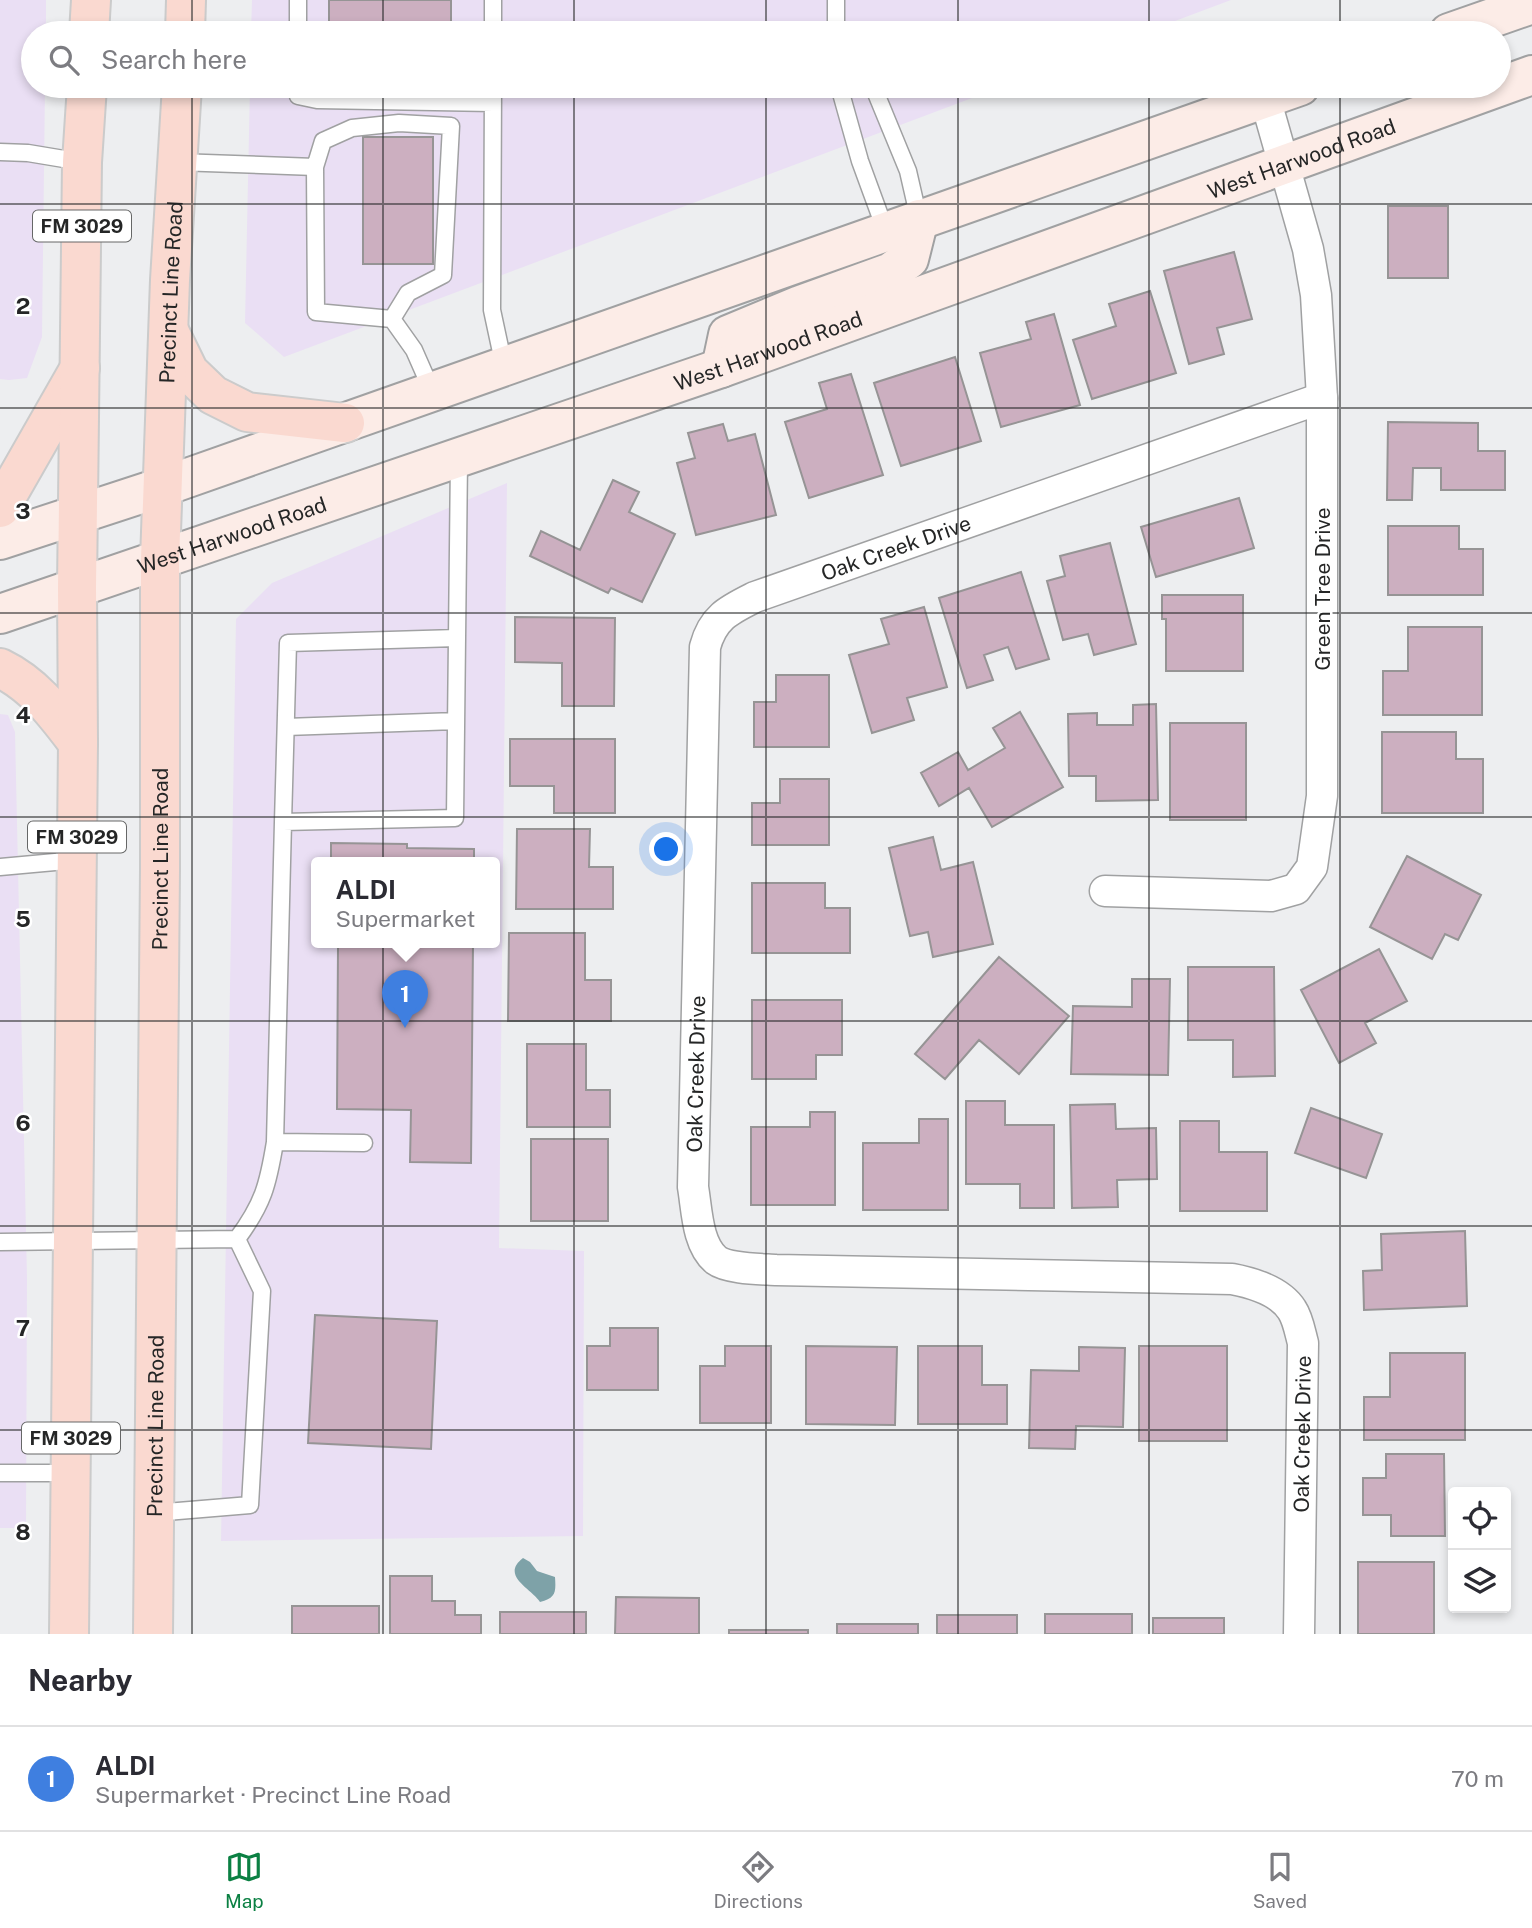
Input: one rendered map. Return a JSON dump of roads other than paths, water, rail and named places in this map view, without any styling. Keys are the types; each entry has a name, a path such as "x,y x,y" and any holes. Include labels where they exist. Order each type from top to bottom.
{"main road":[{"path":"90,21 92,0"},
{"path":"185,21 186,0"},
{"path":"1483,21 1532,4"},
{"name":"West Harwood Road","path":"1511,83 1532,75"},
{"name":"FM 3029","path":"69,1634 78,743 77,587 82,162 86,98"},
{"name":"Precinct Line Road","path":"153,1634 160,560 168,331 181,98"},
{"path":"0,540 162,487 1265,98"},
{"name":"West Harwood Road","path":"0,614 721,368 1469,98"},
{"path":"721,368 728,335 891,272 909,259 903,226"},
{"path":"168,331 189,372 213,395 247,412 345,423"},
{"path":"0,508 81,366"},
{"path":"0,668 18,676 40,694 78,743"}],"street":[{"name":"Green Tree Drive","path":"1105,891 1271,896 1296,889 1312,867 1322,796 1322,398 1317,295 1308,249 1265,98"},
{"name":"Oak Creek Drive","path":"1299,1634 1303,1343 1294,1312 1286,1301 1256,1284 1232,1279 776,1270 731,1265 716,1260 700,1235 693,1187 700,801 705,647 710,629 732,608 755,597 1322,398"}],"lane":[{"path":"298,0 298,21"},
{"path":"493,0 493,21"},
{"path":"836,0 837,21"},
{"path":"308,98 493,103"},
{"path":"493,98 492,310 504,366"},
{"path":"842,98 860,161 903,226"},
{"path":"878,98 908,171 903,226"},
{"path":"392,319 408,293 443,275 451,126 399,123 352,128 323,141 315,167 316,312 392,319 414,350 432,392"},
{"path":"0,152 27,153 82,162"},
{"path":"177,162 315,167"},
{"path":"284,822 456,818 459,458"},
{"path":"237,1239 256,1214 268,1185 275,1142 288,643 457,638"},
{"path":"286,727 456,721"},
{"path":"0,867 77,860"},
{"path":"275,1142 364,1143"},
{"path":"0,1242 237,1239"},
{"path":"154,1513 250,1505 262,1291 237,1239"},
{"path":"0,1473 71,1473"}],"water":[{"path":"523,1558 537,1571 555,1577 555,1590 549,1599 540,1602 516,1576 517,1564"}],"place":[{"name":"ALDI","path":"405,1028"}]}
